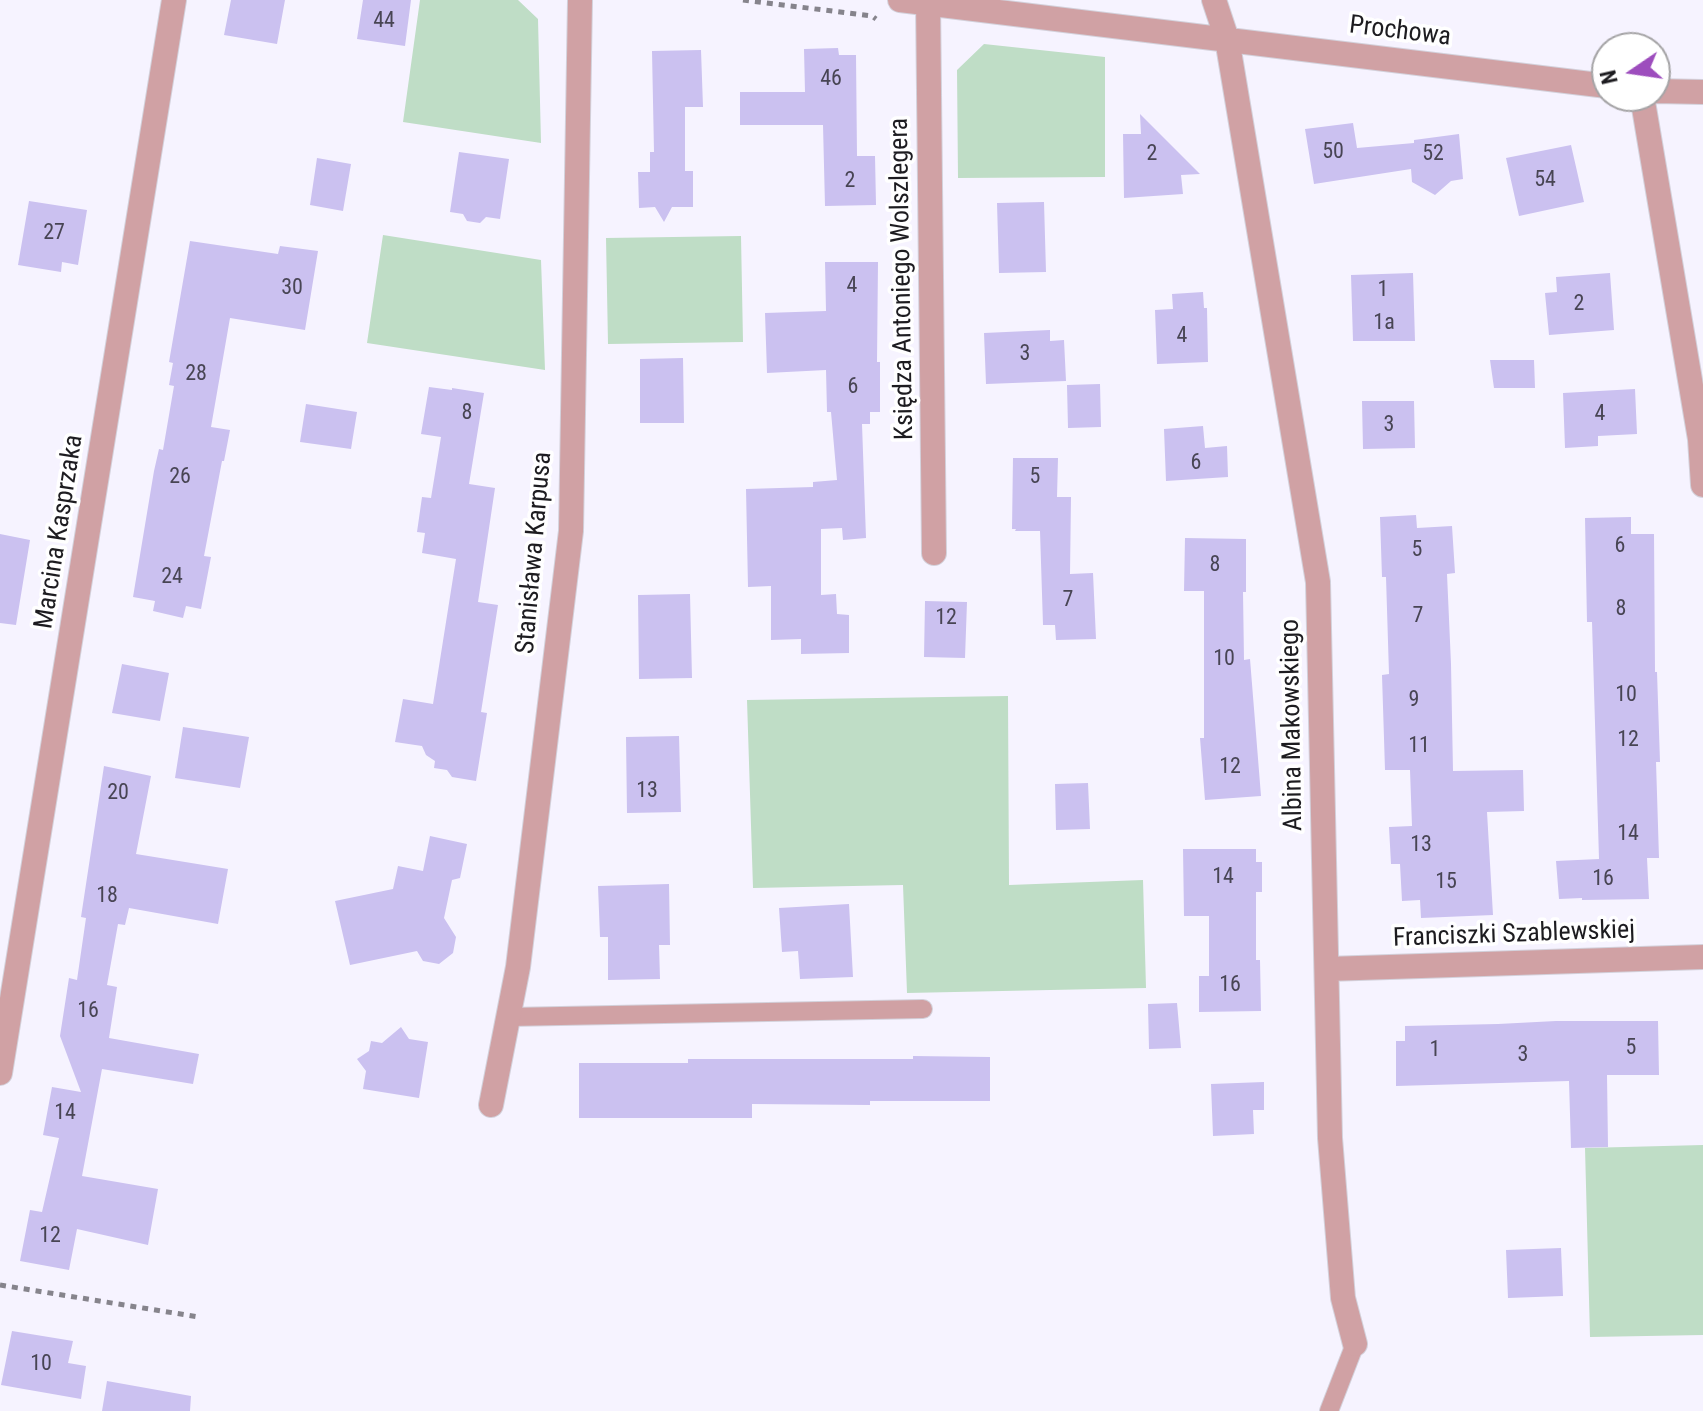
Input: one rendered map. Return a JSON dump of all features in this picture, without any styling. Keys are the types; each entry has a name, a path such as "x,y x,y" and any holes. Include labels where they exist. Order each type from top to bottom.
{"street":[{"name":"Marcina Kasprzaka","path":"0,1073 174,0"},
{"name":"Stanisława Karpusa","path":"491,1105 520,951 571,531 580,0"},
{"name":"Prochowa","path":"900,0 1591,84"},
{"name":"Albina Makowskiego","path":"1214,0 1227,39 1318,582 1330,1138 1343,1298 1355,1344"},
{"name":"Księdza Antoniego Wolszlegera","path":"928,2 934,553"},
{"path":"1671,91 1703,92"},
{"path":"1645,112 1700,439 1703,485"},
{"name":"Franciszki Szablewskiej","path":"1327,969 1703,957"}],"lane":[{"path":"509,1017 923,1009"},
{"name":"Albina Makowskiego","path":"1329,1411 1355,1344"}],"path":[{"path":"743,0 872,16 881,22"},
{"path":"0,1285 199,1317"}],"green space":[{"path":"420,0 518,0 538,19 541,143 403,122"},
{"path":"984,44 1105,57 1105,177 958,178 957,70"},
{"path":"383,235 541,260 545,370 367,343"},
{"path":"741,236 743,342 608,344 606,238"},
{"path":"1008,696 1009,885 1143,880 1146,988 907,993 903,885 753,888 747,700"},
{"path":"1703,1145 1703,1335 1590,1337 1585,1148"}],"building":[{"path":"231,0 285,0 277,44 224,35"},
{"path":"363,0 411,0 405,46 357,39"},
{"path":"838,48 839,55 856,55 857,156 875,156 876,205 825,206 823,125 740,125 740,92 805,92 804,49"},
{"path":"701,50 703,107 685,107 685,171 693,171 693,207 672,207 664,222 655,207 639,208 638,172 650,172 650,152 654,152 652,51"},
{"path":"1140,114 1200,174 1181,175 1183,194 1124,198 1123,134 1141,134"},
{"path":"1353,123 1357,148 1414,143 1414,140 1459,134 1463,179 1451,181 1435,195 1412,182 1411,169 1314,184 1305,129"},
{"path":"1571,145 1584,202 1519,216 1506,158"},
{"path":"459,152 509,159 500,219 486,217 480,223 467,221 463,214 450,212"},
{"path":"317,158 351,164 343,211 310,205"},
{"path":"29,201 87,210 78,265 62,262 61,272 18,265"},
{"path":"1044,202 1046,272 999,273 997,203"},
{"path":"190,241 278,254 280,246 318,251 305,330 230,318 211,427 230,430 204,556 211,557 201,609 186,606 183,618 153,611 155,601 133,597 154,471 159,449 163,450 174,386 169,385 173,363 169,362"},
{"path":"825,262 878,262 880,412 870,412 870,424 862,424 866,538 843,540 842,528 821,529 821,595 836,594 837,614 849,615 849,653 801,654 801,639 771,640 771,586 748,587 746,489 813,487 813,482 837,480 831,412 827,412 826,370 767,373 765,313 826,311"},
{"path":"1413,273 1415,341 1353,341 1351,275"},
{"path":"1610,273 1614,330 1549,335 1545,293 1557,292 1556,277"},
{"path":"1203,292 1204,308 1207,308 1208,362 1157,364 1155,310 1173,309 1172,294"},
{"path":"1050,330 1050,341 1064,340 1066,381 986,384 984,333"},
{"path":"683,358 684,423 640,423 640,359"},
{"path":"1490,360 1534,360 1535,388 1494,388"},
{"path":"1100,384 1101,427 1068,428 1067,385"},
{"path":"429,387 484,393 469,484 495,488 478,602 498,605 481,712 487,713 476,781 452,777 447,770 434,768 435,761 426,755 422,746 395,742 403,699 433,704 456,559 422,553 425,533 417,532 422,497 431,498 441,437 421,434"},
{"path":"1635,389 1637,434 1598,436 1598,446 1565,448 1563,393"},
{"path":"1362,401 1414,401 1415,448 1363,449"},
{"path":"306,404 357,412 351,449 300,442"},
{"path":"1203,426 1205,448 1227,446 1228,477 1166,481 1164,429"},
{"path":"1013,458 1058,458 1057,497 1071,497 1070,574 1093,573 1096,639 1056,640 1055,625 1043,625 1040,531 1012,529"},
{"path":"1416,515 1417,528 1452,526 1455,573 1447,574 1453,771 1523,770 1524,811 1487,812 1493,915 1421,918 1420,900 1402,901 1400,864 1391,864 1389,827 1412,826 1410,770 1385,770 1382,675 1389,674 1386,577 1382,577 1380,517"},
{"path":"1631,517 1631,534 1654,534 1655,672 1660,762 1656,762 1659,858 1647,858 1649,899 1559,899 1556,861 1599,859 1592,622 1587,622 1585,518"},
{"path":"0,534 30,540 16,625 0,623"},
{"path":"1185,538 1246,539 1244,660 1250,659 1261,796 1205,800 1200,738 1204,738 1204,591 1184,591"},
{"path":"690,594 692,678 639,679 638,595"},
{"path":"925,601 967,602 965,658 924,657"},
{"path":"122,664 169,673 160,721 112,713"},
{"path":"183,727 249,737 240,788 175,778"},
{"path":"679,736 681,812 627,813 626,737"},
{"path":"104,766 151,776 136,854 228,869 218,924 129,908 125,925 118,924 107,985 117,987 109,1038 199,1054 193,1084 102,1069 82,1176 158,1189 148,1245 77,1229 69,1270 20,1261 30,1210 42,1212 59,1138 43,1135 52,1087 81,1092 60,1036 69,978 77,980 86,918 81,917"},
{"path":"1088,783 1090,829 1056,830 1055,784"},
{"path":"430,836 467,844 460,878 452,880 444,918 456,937 453,953 439,964 423,961 417,951 350,965 335,901 393,889 398,866 423,871"},
{"path":"1183,849 1256,849 1256,862 1262,862 1262,892 1256,892 1256,960 1260,960 1261,1011 1199,1012 1199,976 1209,976 1209,916 1184,916"},
{"path":"669,884 670,945 659,945 660,979 608,980 608,937 600,937 598,886"},
{"path":"849,904 853,977 800,979 798,951 782,952 779,908"},
{"path":"1177,1003 1181,1048 1149,1049 1148,1004"},
{"path":"1658,1021 1659,1075 1607,1075 1608,1147 1571,1148 1569,1081 1396,1086 1396,1041 1405,1041 1405,1026"},
{"path":"401,1027 409,1039 428,1042 419,1098 363,1089 366,1071 357,1059 369,1051 371,1041 382,1043"},
{"path":"913,1056 990,1057 990,1101 870,1101 870,1105 752,1104 752,1118 579,1118 579,1063 688,1063 688,1059 913,1059"},
{"path":"1264,1082 1264,1110 1253,1110 1254,1134 1213,1136 1211,1084"},
{"path":"1561,1248 1563,1296 1508,1298 1506,1250"},
{"path":"12,1331 73,1341 68,1363 86,1366 81,1399 1,1385"},
{"path":"107,1381 191,1396 190,1411 102,1411"}]}
